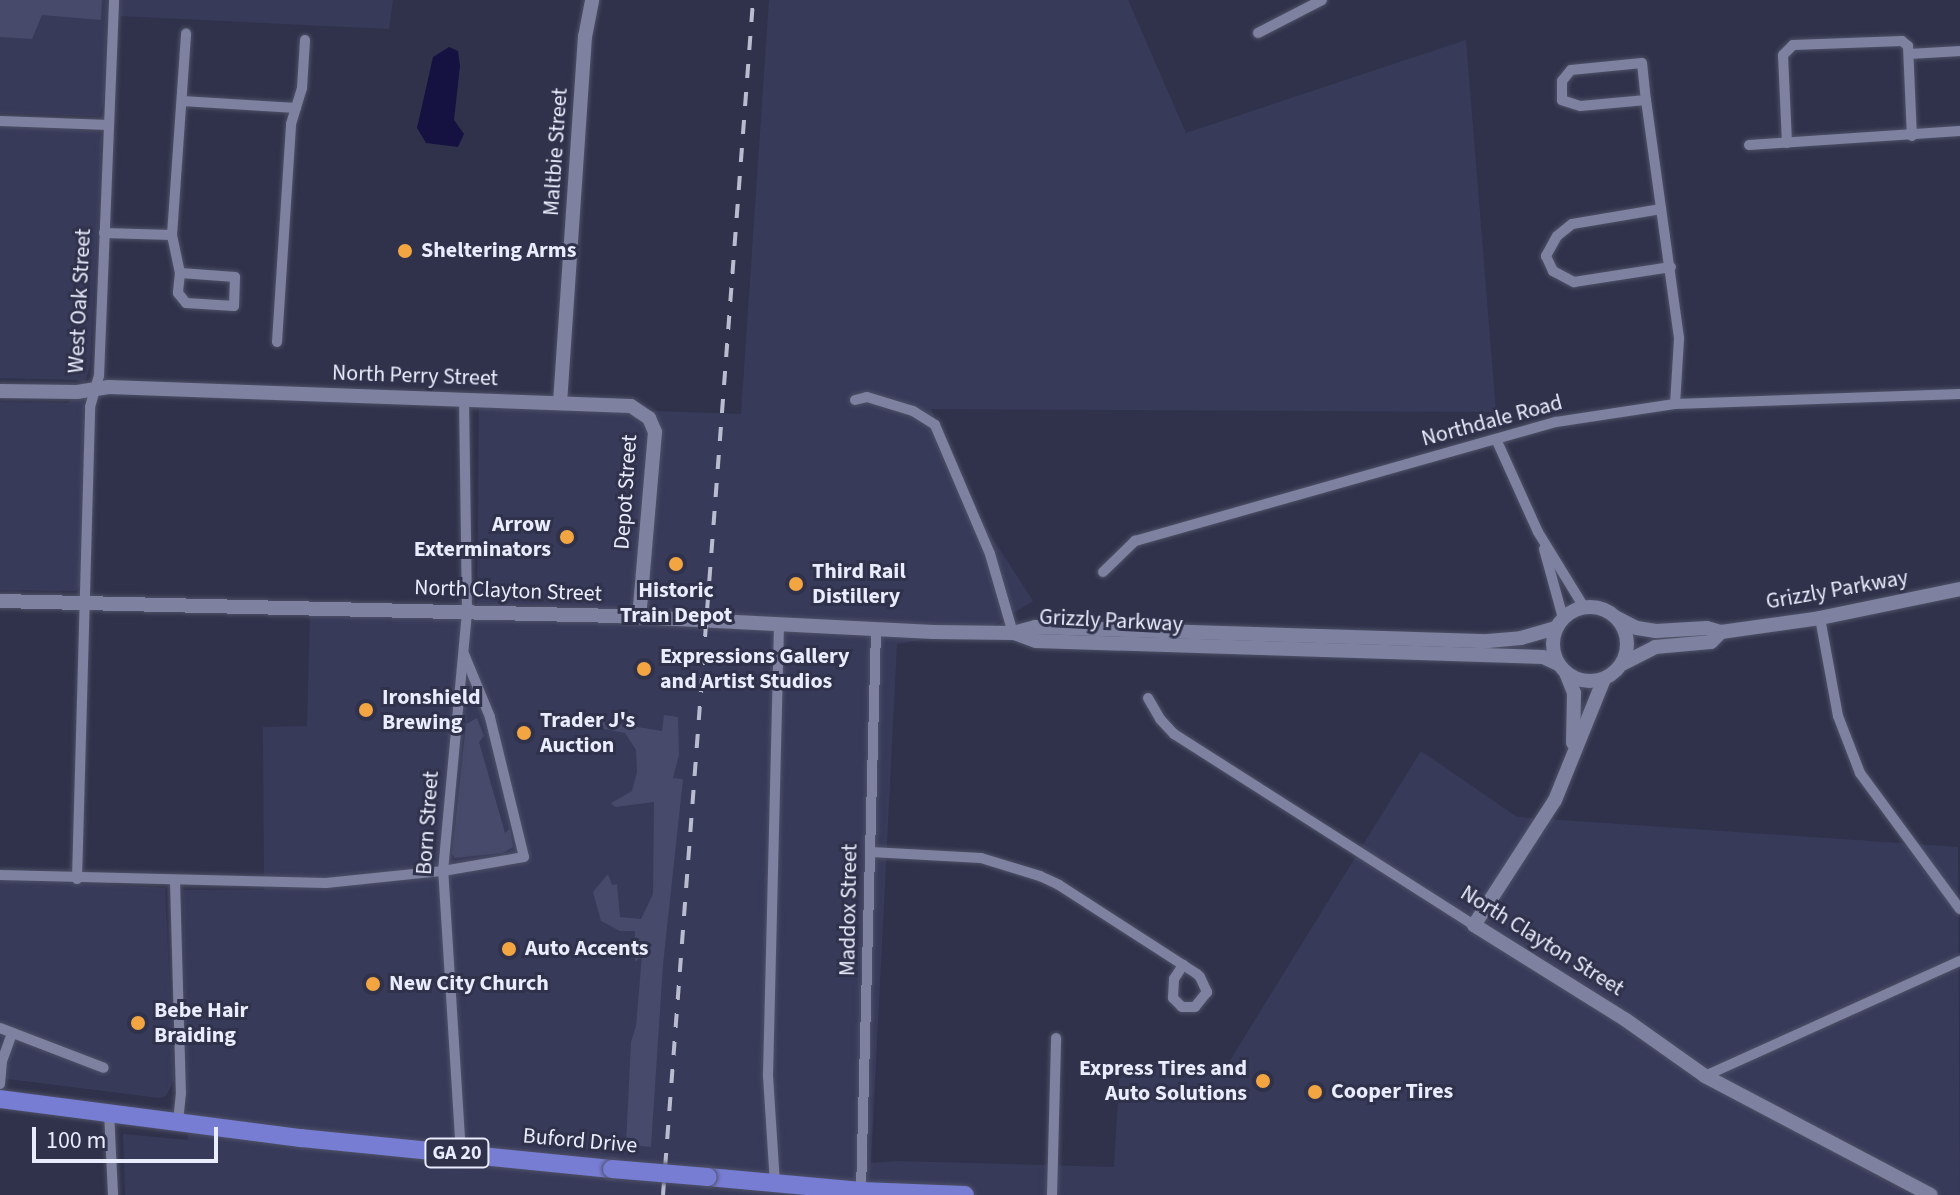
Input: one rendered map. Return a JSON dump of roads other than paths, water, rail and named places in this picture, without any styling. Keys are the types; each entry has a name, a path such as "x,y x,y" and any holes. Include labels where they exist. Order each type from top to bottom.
{"highway":[{"name":"Buford Drive","path":"0,1099 461,1154 861,1191 965,1195"}],"street":[{"name":"West Oak Street","path":"77,879 90,407 99,376 114,0"},
{"name":"Maltbie Street","path":"560,403 585,37 592,0"},
{"path":"1258,33 1322,0"},
{"path":"180,273 235,277 234,306 186,303 178,293 180,273 172,235 186,33"},
{"path":"277,342 291,124 302,88 305,40"},
{"path":"1787,143 1783,55 1786,48 1793,45 1902,41 1908,46 1910,54 1912,136"},
{"path":"1910,54 1960,51"},
{"path":"1646,100 1580,106 1562,100 1562,81 1571,70 1642,63 1679,339 1675,404"},
{"path":"182,101 296,108"},
{"path":"0,121 109,125"},
{"path":"1749,145 1960,131"},
{"path":"1661,209 1572,224 1557,236 1546,256 1553,271 1574,282 1671,267"},
{"path":"104,233 172,235"},
{"name":"North Perry Street","path":"94,390 176,389 631,406 649,418"},
{"path":"0,391 94,390"},
{"name":"Northdale Road","path":"1103,572 1135,541 1556,422 1675,404 1960,394"},
{"path":"855,400 867,397 913,411 935,425 979,527 1007,602 1013,633"},
{"name":"Born Street","path":"461,1154 443,871 467,612 464,399"},
{"name":"Depot Street","path":"639,617 655,432 649,418"},
{"path":"1496,439 1538,532 1584,607"},
{"path":"1538,532 1560,623"},
{"name":"Grizzly Parkway","path":"1617,618 1637,628 1656,631 1707,628 1721,632 1820,618 1960,589"},
{"name":"North Clayton Street","path":"0,601 639,617 779,626 1013,633"},
{"path":"1474,925 1555,800 1572,751 1604,679 1622,664 1627,640 1617,618 1607,611 1584,607 1560,623 1553,640 1575,703 1572,751"},
{"path":"1820,618 1838,716 1860,773 1960,909"},
{"name":"Grizzly Parkway","path":"1013,633 1035,627 1488,641 1521,638 1560,623"},
{"path":"775,1184 768,1075 779,626"},
{"name":"Maddox Street","path":"861,1191 876,630"},
{"name":"Grizzly Parkway","path":"1622,664 1650,649 1711,642 1721,632"},
{"name":"Grizzly Parkway","path":"1013,633 1036,641 1543,657 1562,668"},
{"path":"0,875 326,883 443,871 524,857 490,717 463,652"},
{"path":"1562,668 1584,681 1604,679"},
{"name":"North Clayton Street","path":"1148,698 1174,734 1626,1020 1705,1076 1931,1195"},
{"path":"871,852 981,858 1020,867 1059,885 1183,965"},
{"path":"175,881 181,1093 178,1121"},
{"path":"1705,1076 1960,961"},
{"path":"0,1028 104,1068"},
{"path":"0,1084 2,1061 12,1033"},
{"path":"1052,1195 1056,1038"},
{"path":"109,1112 113,1195"}],"railway":[{"path":"663,1195 753,0"}],"place":[{"name":"Sheltering Arms","path":"405,251"},
{"name":"Arrow Exterminators","path":"567,537"},
{"name":"Historic Train Depot","path":"676,564"},
{"name":"Third Rail Distillery","path":"796,584"},
{"name":"Expressions Gallery and Artist Studios","path":"644,669"},
{"name":"Ironshield Brewing","path":"366,710"},
{"name":"Trader J's Auction","path":"524,733"},
{"name":"Auto Accents","path":"509,949"},
{"name":"New City Church","path":"373,984"},
{"name":"Bebe Hair Braiding","path":"138,1023"},
{"name":"Express Tires and Auto Solutions","path":"1263,1081"},
{"name":"Cooper Tires","path":"1315,1092"}]}
